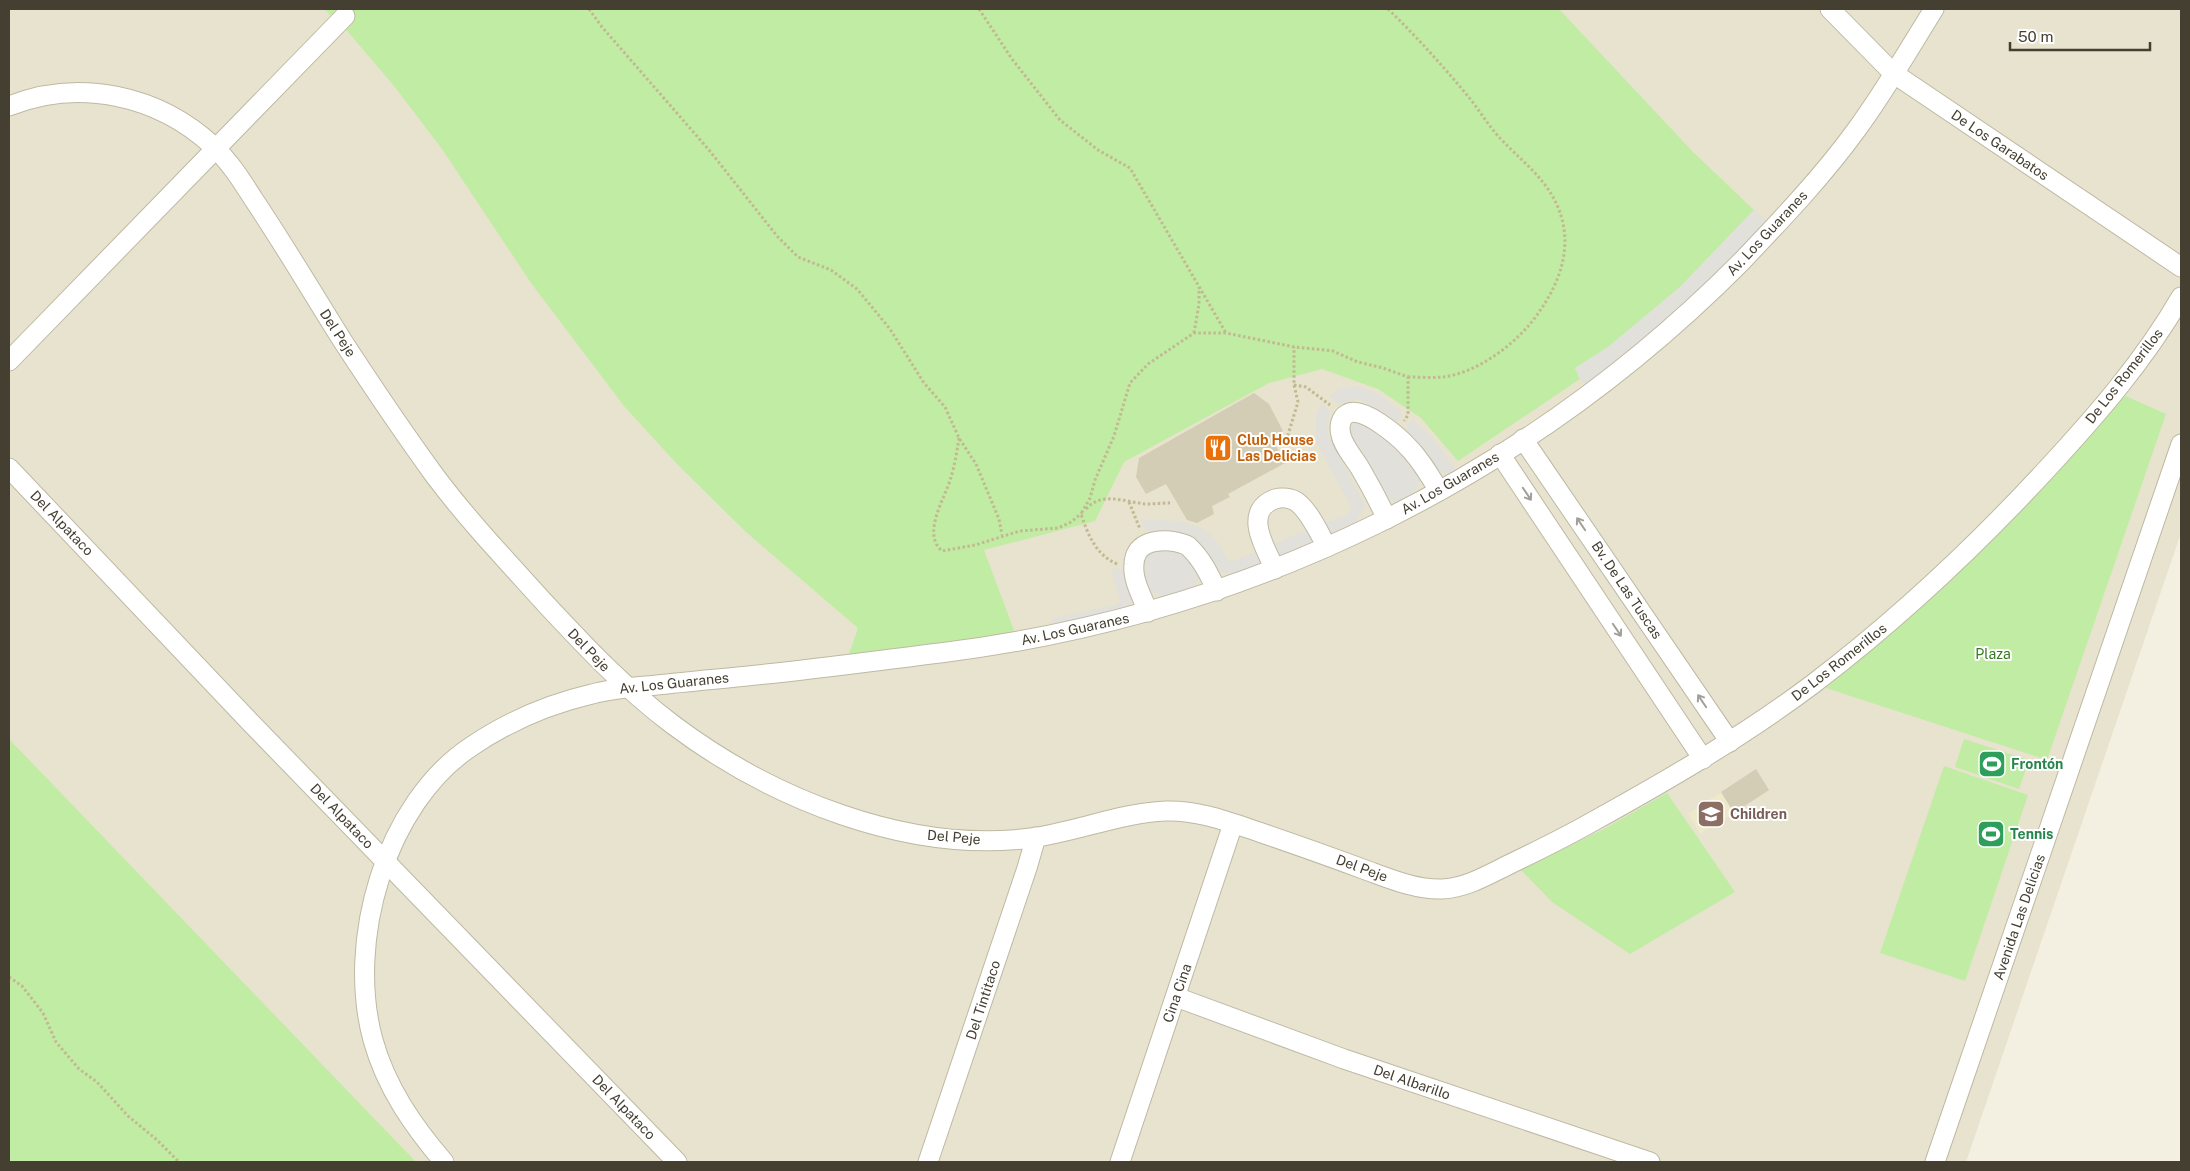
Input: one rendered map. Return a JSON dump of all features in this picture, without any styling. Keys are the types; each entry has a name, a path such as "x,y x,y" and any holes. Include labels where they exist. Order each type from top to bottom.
{"street":[{"name":"De Los Garabatos","path":"1830,9 1893,73 2181,267"},
{"name":"Av. Los Guaranes","path":"444,1162 410,1120 398,1098 374,1040 368,1008 365,956 374,898 385,860 398,833 417,802 448,764 465,750 494,732 534,712 598,692 772,673 987,646 1084,629 1216,591 1275,569 1387,519 1439,491 1523,439 1617,373 1698,304 1770,232 1816,180 1857,128 1934,9"},
{"path":"9,362 345,16"},
{"name":"Del Peje","path":"9,106 43,95 74,92 127,97 162,111 184,124 215,148 228,161 242,181 346,346 437,479 495,549 601,664 627,688 674,726 762,781 834,811 894,830 966,839 1005,840 1036,837 1141,814 1167,811 1185,812 1233,824 1400,882"},
{"name":"De Los Romerillos","path":"1400,882 1423,888 1450,889 1484,878 1586,826 1703,759 1817,681 1901,612 2004,516 2120,386 2168,320 2181,298"},
{"path":"1387,519 1360,467 1341,438 1340,428 1347,414 1356,412 1366,415 1396,436 1422,464 1439,491"},
{"name":"Bv. De Las Tuscas","path":"1523,439 1730,742"},
{"name":"Avenida Las Delicias","path":"1935,1162 2181,444"},
{"path":"1500,454 1703,759"},
{"name":"Del Alpataco","path":"9,468 250,722 677,1162"},
{"path":"1275,569 1258,532 1257,520 1260,510 1268,502 1278,498 1288,498 1297,502 1327,547"},
{"path":"1148,612 1134,572 1134,563 1138,550 1146,543 1159,540 1186,544 1207,569 1216,591"},
{"name":"Cina Cina","path":"1120,1162 1233,824"},
{"name":"Del Tintitaco","path":"928,1162 1000,952 1036,837"},
{"name":"Del Albarillo","path":"1176,997 1344,1059 1650,1162"}],"path":[{"path":"589,9 602,27 710,150 777,236 798,257 831,270 857,289 890,330 924,383 945,407 959,438 966,446 982,478 999,519 1002,535"},
{"path":"979,9 1012,59 1060,120 1098,150 1130,168 1226,333"},
{"path":"1134,572 1109,560 1095,547 1086,530 1082,514 1114,436 1130,383 1148,364 1194,332 1226,333 1294,347 1333,351 1358,362 1384,368 1408,377 1443,377 1477,366 1508,348 1546,304 1560,277 1566,246 1562,218 1554,198 1533,170 1498,137 1442,66 1388,9"},
{"path":"1194,332 1199,304 1199,287"},
{"path":"1280,442 1287,438 1298,402 1294,385 1294,347"},
{"path":"1396,436 1408,415 1408,377"},
{"path":"1294,385 1306,387 1324,399 1344,417"},
{"path":"959,438 951,479 936,515 934,533 938,547 942,551 1020,530 1058,528 1082,514 1092,502 1111,498 1147,504 1170,503"},
{"path":"1129,502 1146,543"},
{"path":"9,977 22,986 43,1013 56,1042 79,1069 98,1082 128,1116 157,1140 179,1162"}],"shaded area":[{"path":"9,9 2181,9 2181,533 1966,1162 9,1162"},
{"path":"1754,210 1767,221 1746,245 1644,340 1585,386 1575,368 1608,347 1680,287"},
{"path":"1353,386 1366,389 1383,397 1402,412 1402,417 1395,423 1389,421 1366,402 1358,399 1338,404 1330,396 1339,389"},
{"path":"1322,404 1330,411 1329,437 1366,506 1354,524 1331,535 1320,525 1350,513 1351,507 1316,442 1316,414"},
{"path":"1412,420 1432,437 1457,472 1449,474 1433,470 1409,435 1407,429"},
{"path":"1355,421 1361,421 1387,440 1421,478 1411,497 1402,502 1385,499 1348,432 1348,425"},
{"path":"1140,519 1175,521 1193,525 1206,531 1216,540 1230,562 1261,550 1264,557 1261,564 1233,575 1218,571 1204,549 1195,540 1179,535 1146,531"},
{"path":"1311,528 1314,544 1281,556 1275,554 1270,546"},
{"path":"1152,548 1176,549 1191,561 1200,577 1192,589 1168,597 1151,593 1141,575 1144,555"},
{"path":"1113,567 1126,572 1134,598 1129,609 1048,627 1053,618 1118,604 1120,601 1112,574"},
{"name":"Children","path":"1721,792 1734,813 1700,834 1688,814"}],"green space":[{"path":"324,9 1559,9 1693,152 1754,210 1680,287 1608,347 1575,368 1580,379 1458,461 1421,418 1378,389 1322,369 1269,383 1124,462 1095,521 984,550 1015,633 930,646 849,654 858,628 746,532 676,463 624,406 531,283 442,149 394,86 343,26"},
{"name":"Plaza","path":"2121,394 2166,414 2047,760 1826,688 1929,600 1965,565"},
{"path":"9,739 416,1162 9,1162"},
{"name":"Frontón","path":"1964,739 2029,760 2019,789 1955,767"},
{"path":"1944,766 2028,795 1965,981 1880,953"},
{"path":"1667,793 1735,892 1630,954 1552,902 1521,870 1604,829"}],"building":[{"name":"Club House Las Delicias","path":"1254,393 1269,404 1283,431 1271,437 1285,463 1228,494 1230,497 1212,506 1214,514 1197,523 1187,520 1166,484 1146,494 1136,477 1139,458"},
{"path":"1756,769 1769,790 1734,813 1721,792"}],"place":[{"name":"Club House Las Delicias","path":"1218,448"},
{"name":"Frontón","path":"1992,764"},
{"name":"Children","path":"1711,814"},
{"name":"Tennis","path":"1991,834"}]}
